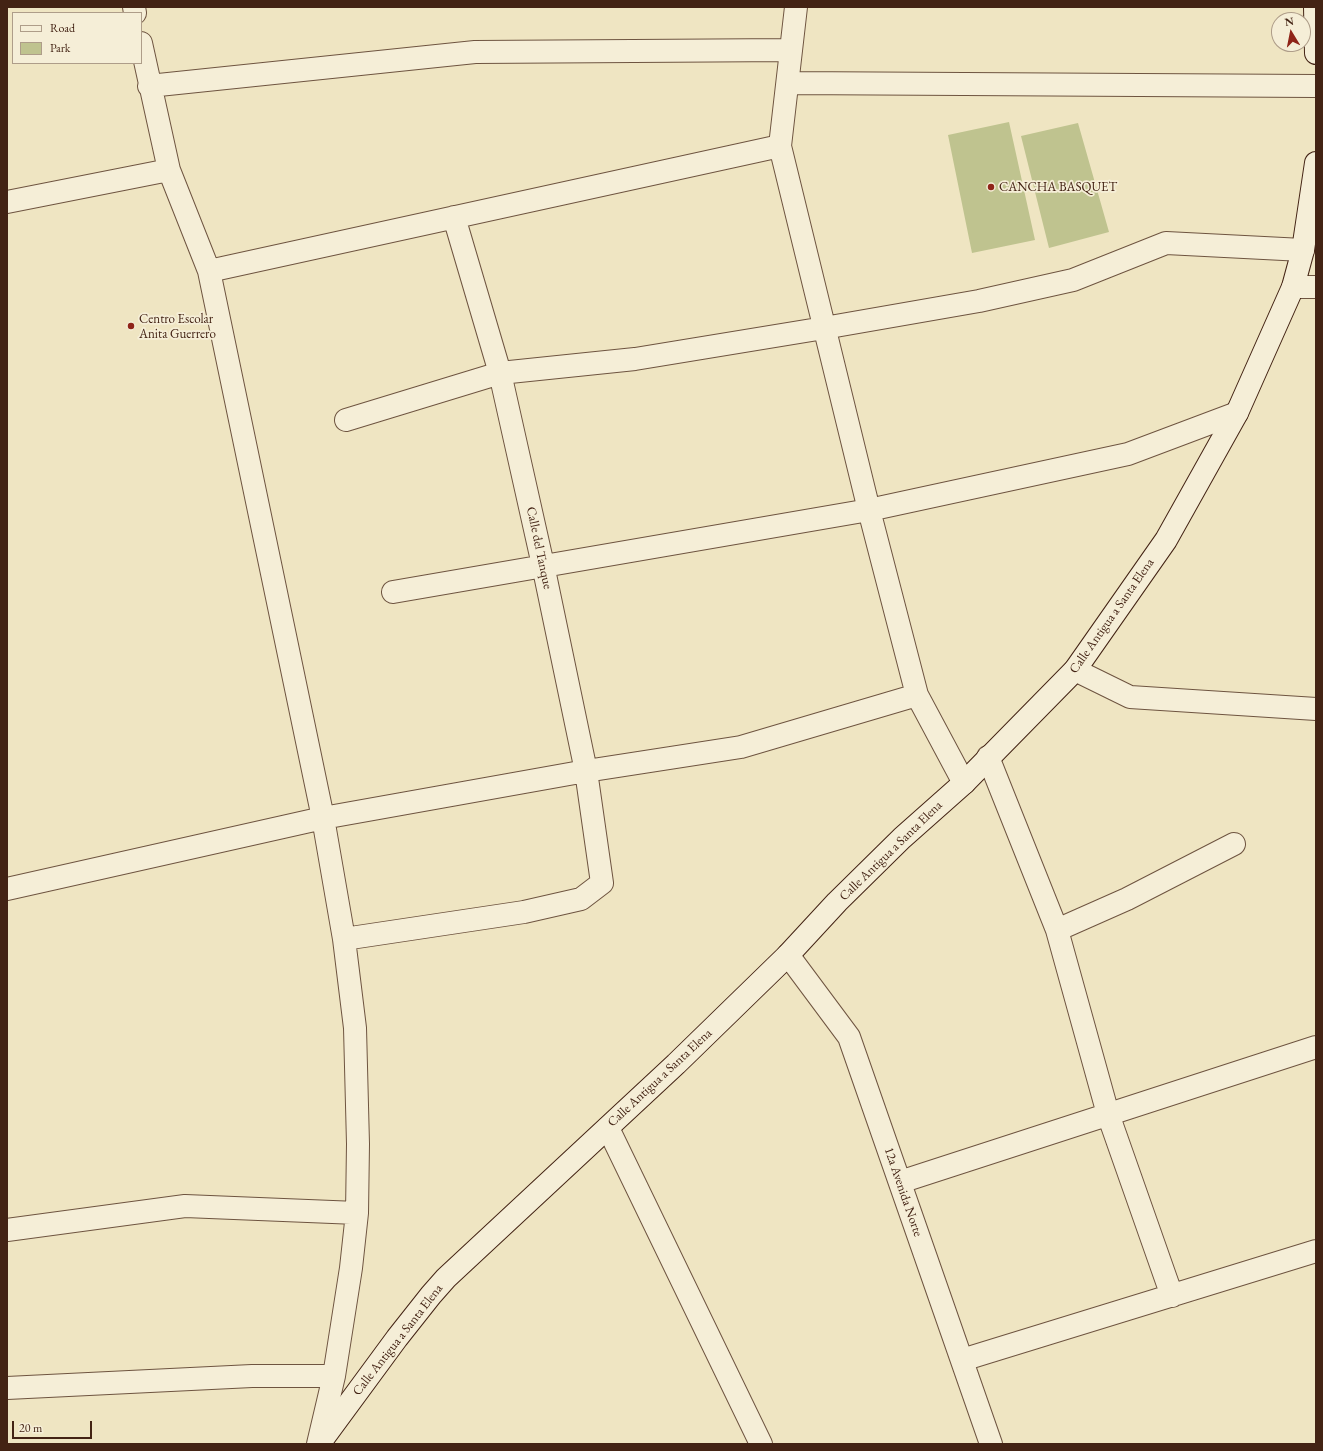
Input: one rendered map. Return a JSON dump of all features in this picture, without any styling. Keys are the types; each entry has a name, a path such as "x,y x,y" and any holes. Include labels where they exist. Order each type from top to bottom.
{"street":[{"path":"796,7 780,146 916,695 964,783"},
{"path":"1315,7 1316,53"},
{"path":"142,48 149,86 169,170 209,271 323,818 344,939 355,1028 358,1144 357,1213 351,1268 334,1376 318,1444"},
{"path":"149,86 475,52 791,50"},
{"path":"788,83 1316,86"},
{"path":"209,271 780,146"},
{"name":"Calle Antigua a Santa Elena","path":"318,1444 431,1295 446,1278 676,1064 788,955 837,902 902,838 964,783 1075,670 1166,540 1237,413 1293,287 1303,250 1316,163"},
{"path":"7,202 169,170"},
{"name":"Calle del Tanque","path":"344,939 524,912 581,899 602,883 586,771 543,565 500,373 454,217"},
{"path":"346,420 500,373 635,359 979,301 1073,280 1166,243 1303,250"},
{"path":"1293,287 1316,287"},
{"path":"393,592 869,510 1128,454 1237,413"},
{"path":"1075,670 1130,697 1316,709"},
{"path":"7,889 323,818 586,771 741,747 916,695"},
{"path":"988,757 1057,930 1108,1114 1172,1296"},
{"path":"1057,930 1127,899 1234,844"},
{"name":"12a Avenida Norte","path":"788,955 849,1037 992,1444"},
{"path":"900,1182 1316,1047"},
{"path":"608,1128 761,1444"},
{"path":"7,1230 185,1206 357,1213"},
{"path":"962,1360 1316,1252"},
{"path":"7,1388 252,1376 334,1376"}],"green space":[{"name":"CANCHA BASQUET","path":"1009,122 1035,240 972,253 948,135"},
{"path":"1078,123 1109,232 1049,248 1021,136"}],"place":[{"name":"CANCHA BASQUET","path":"991,187"},
{"name":"Centro Escolar Anita Guerrero","path":"131,326"}]}
